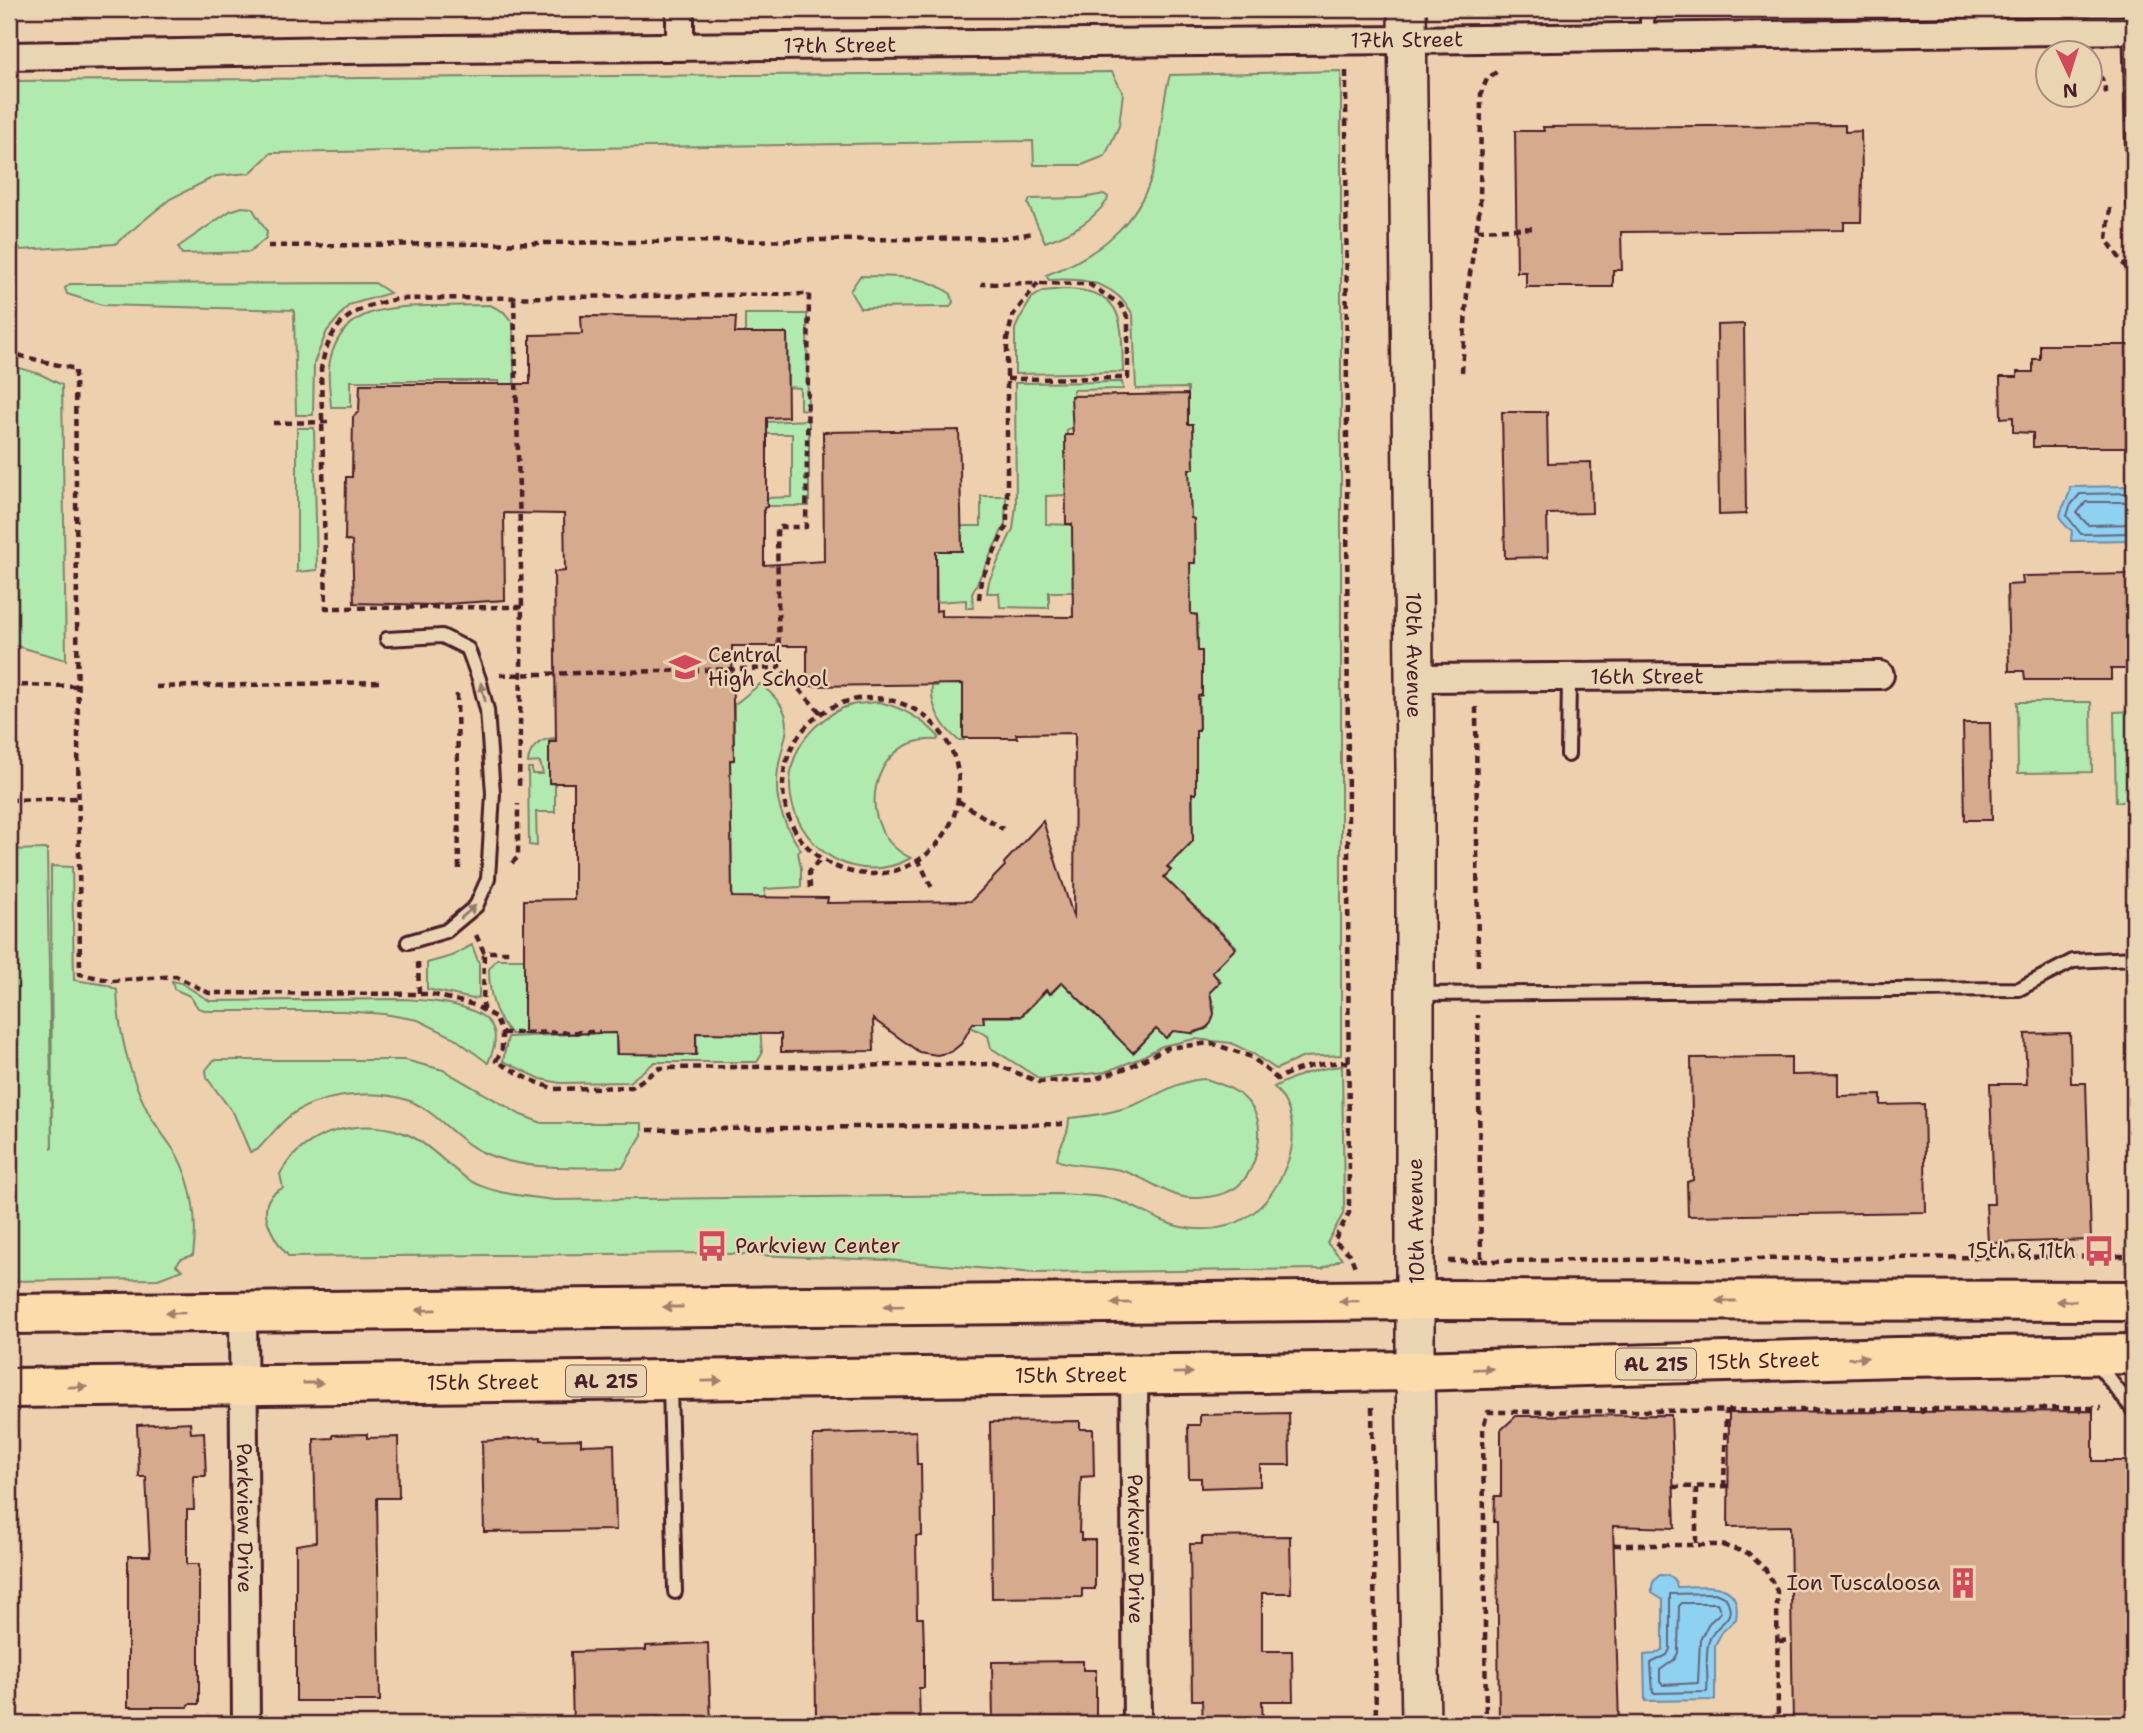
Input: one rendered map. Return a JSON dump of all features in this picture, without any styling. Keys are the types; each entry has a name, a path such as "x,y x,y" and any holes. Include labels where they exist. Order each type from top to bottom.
{"main road":[{"name":"10th Avenue","path":"1407,24 1414,678 1417,1300 1415,1371 1421,1724"},
{"path":"9,1314 1417,1300 2134,1301"},
{"path":"2090,1355 2134,1320"},
{"name":"15th Street","path":"9,1388 1415,1371 1897,1357 2134,1354"}],"street":[{"path":"680,9 680,47"},
{"name":"17th Street","path":"9,56 1345,40 1407,24 1647,37 2132,23"},
{"name":"16th Street","path":"1414,678 1880,675"},
{"name":"Parkview Drive","path":"243,1312 246,1724"},
{"name":"Parkview Drive","path":"1135,1374 1137,1724"}],"lane":[{"path":"1647,9 1647,37"},
{"path":"2132,23 2134,203"},
{"path":"387,639 442,636 468,649 484,699 493,793 488,879 476,906 446,931 408,942"},
{"path":"1568,755 1569,677"},
{"path":"1414,994 2019,989 2073,961 2134,958"},
{"path":"2090,1355 2134,1411"},
{"path":"670,1381 675,1592"}],"path":[{"path":"1345,40 1349,1213 1334,1241 1350,1254 1364,1301"},
{"path":"1462,372 1467,294 1480,205 1481,93 1487,79 1504,68"},
{"path":"1477,230 1536,228"},
{"path":"268,246 1003,238 1034,233"},
{"path":"979,599 981,580 1007,525 1007,339 1013,316 1038,283"},
{"path":"981,284 1089,284 1121,305 1128,318 1128,377 1007,379"},
{"path":"522,607 326,608 321,369 324,351 340,322 367,305 397,299 809,294 806,527 777,527 779,668 821,713"},
{"path":"505,870 518,857 522,607 514,299"},
{"path":"273,423 331,422"},
{"path":"494,675 779,668"},
{"path":"1476,677 1481,1261"},
{"path":"156,687 381,682"},
{"path":"457,683 459,872"},
{"path":"9,685 78,686"},
{"path":"877,698 906,705 930,720 948,744 958,771 958,801 948,828 930,851 905,867 877,874 848,871 821,859 800,840 787,814 782,786 787,758 800,732 821,713 848,700 877,698"},
{"path":"9,800 78,798"},
{"path":"958,801 1003,829"},
{"path":"810,888 809,872 821,859"},
{"path":"918,859 932,888"},
{"path":"471,938 483,924"},
{"path":"475,934 484,952 483,1010"},
{"path":"484,952 513,951"},
{"path":"418,958 419,994"},
{"path":"502,1033 600,1032"},
{"path":"648,1130 1066,1124"},
{"path":"1353,1261 2134,1256"},
{"path":"1370,1371 1376,1724"},
{"path":"1486,1724 1483,1427 1488,1412 2098,1407 2110,1410"},
{"path":"1674,1488 1726,1487 1726,1410"},
{"path":"1696,1488 1696,1544"},
{"path":"1614,1545 1722,1545 1748,1553 1766,1570 1777,1591 1778,1724"},
{"path":"1779,1641 1792,1640"}],"green space":[{"path":"1341,71 1341,1055 1304,1057 1276,1069 1231,1043 1195,1039 1162,1046 1105,1072 1040,1079 991,1048 988,1036 971,1027 972,1023 984,1022 984,1017 1021,1017 1046,991 1051,994 1081,963 1098,972 1076,996 1134,1052 1156,1029 1175,1028 1193,1034 1208,1028 1215,1007 1209,993 1221,981 1212,972 1236,946 1179,892 1141,901 1171,870 1168,867 1193,841 1196,749 1191,731 1199,730 1202,651 1198,651 1197,614 1191,614 1190,563 1195,562 1194,519 1190,518 1192,424 1188,424 1188,388 1136,389 1133,315 1126,304 1107,288 1097,284 1049,280 1046,275 1086,256 1119,230 1132,215 1152,177 1170,75"},
{"path":"1112,72 1123,93 1119,126 1105,156 1082,165 1034,165 1033,141 271,153 250,173 216,176 170,199 115,244 21,250 9,232 10,81"},
{"path":"1104,194 1108,197 1107,201 1087,221 1072,231 1045,242 1028,204 1030,199 1082,198"},
{"path":"242,207 252,208 267,232 266,238 250,252 182,254 178,247 230,211"},
{"path":"860,276 896,277 929,282 951,294 953,302 950,307 860,308 850,291"},
{"path":"375,283 390,293 349,305 327,331 314,363 313,415 296,415 294,310 102,305 67,294 65,288 70,284"},
{"path":"1043,291 1085,291 1110,303 1120,324 1123,372 1015,374 1015,329 1020,318 1032,298"},
{"path":"490,305 504,312 513,323 515,413 502,410 499,381 351,381 351,407 331,407 329,373 332,353 348,326 359,318 400,307"},
{"path":"745,314 807,314 808,410 800,409 800,388 788,387 787,333 745,334"},
{"path":"9,365 40,374 62,385 66,660 9,644"},
{"path":"1122,382 1123,389 1073,390 1074,428 1067,429 1066,495 1046,496 1046,524 1072,525 1073,592 1049,592 1049,608 1000,607 999,593 987,593 989,581 1013,529 1016,505 1015,383"},
{"path":"809,420 809,506 767,506 767,498 792,497 792,434 764,434 765,422"},
{"path":"297,428 314,428 317,570 297,572"},
{"path":"981,496 1006,496 1005,524 972,594 973,608 966,608 966,600 937,602 936,551 962,551 962,526 981,526"},
{"path":"937,679 963,681 964,740 958,740 952,735 938,716 932,694 932,686 937,686"},
{"path":"760,684 775,697 786,720 778,767 777,792 783,818 801,850 798,852 801,887 765,889 765,936 733,937 730,761 734,760 734,705"},
{"path":"879,702 912,715 939,737 937,740 914,742 896,752 883,768 876,787 875,807 880,827 892,845 911,858 880,868 852,866 826,854 807,834 794,809 790,782 796,753 815,727 847,706"},
{"path":"2017,702 2091,702 2092,772 2018,773"},
{"path":"2134,711 2134,802 2116,802 2114,712"},
{"path":"554,738 555,741 549,741 549,783 555,784 555,812 536,812 537,846 529,845 528,768 532,768 532,774 543,774 540,762 528,763 529,758 536,745"},
{"path":"47,849 52,1149 51,866 72,867 74,980 107,985 117,990 122,1036 135,1082 150,1116 177,1155 187,1179 194,1217 193,1255 181,1259 176,1265 182,1270 158,1279 9,1281 9,850"},
{"path":"472,945 479,964 479,997 473,999 427,989 427,963 452,956"},
{"path":"497,959 524,959 524,1034 511,1034 500,1019 494,1004 489,969"},
{"path":"172,981 181,983 210,1001 402,999 454,1005 480,1014 489,1022 495,1035 494,1043 488,1063 453,1037 418,1020 343,1011 208,1011 198,1008 190,996 174,989"},
{"path":"760,1025 762,1054 757,1062 655,1062 629,1082 560,1083 541,1079 503,1061 508,1037 616,1032 616,1054 697,1054 696,1033"},
{"path":"214,1060 405,1060 443,1070 521,1115 542,1123 642,1123 642,1135 623,1167 532,1165 496,1158 480,1151 410,1101 363,1094 329,1099 298,1111 286,1119 257,1150 250,1152 234,1114 207,1078 206,1070"},
{"path":"1342,1066 1344,1205 1343,1214 1327,1243 1342,1259 1322,1269 1035,1273 887,1260 704,1253 289,1257 277,1241 266,1212 267,1202 283,1188 280,1174 304,1146 338,1130 375,1127 411,1136 480,1186 554,1200 1060,1194 1112,1199 1177,1226 1215,1228 1232,1225 1259,1207 1271,1194 1288,1161 1292,1122 1285,1103 1274,1087 1307,1073"},
{"path":"1206,1079 1242,1096 1256,1115 1259,1136 1255,1158 1245,1178 1230,1191 1209,1197 1188,1198 1120,1170 1057,1160 1069,1118 1118,1110 1178,1085"}],"water":[{"path":"2134,486 2134,540 2071,541 2072,531 2060,514 2070,487"},
{"path":"1660,1575 1672,1577 1677,1587 1709,1586 1727,1591 1737,1606 1736,1619 1722,1632 1715,1645 1715,1700 1645,1701 1644,1655 1655,1654 1663,1649 1663,1600 1652,1593 1653,1582"}],"building":[{"path":"1845,125 1845,132 1861,131 1862,175 1861,222 1844,222 1844,230 1621,232 1622,270 1613,270 1613,287 1526,287 1526,272 1517,272 1515,131 1544,131 1543,127"},
{"path":"581,316 736,317 735,333 787,333 788,417 767,418 764,565 824,561 823,432 959,430 962,551 936,551 936,611 941,610 941,616 1073,617 1072,524 1066,524 1065,435 1073,435 1071,396 1188,394 1188,424 1193,424 1194,469 1189,469 1195,563 1190,563 1191,614 1197,615 1198,651 1202,651 1202,695 1198,696 1196,794 1192,793 1193,841 1167,867 1171,870 1164,877 1236,948 1212,972 1220,982 1210,992 1214,1014 1205,1029 1191,1033 1173,1031 1166,1038 1156,1029 1133,1053 1062,982 1050,994 1046,990 1021,1016 983,1016 984,1023 973,1023 961,1044 951,1052 937,1055 919,1052 873,1019 874,1051 781,1052 781,1034 696,1033 696,1055 617,1054 616,1033 524,1034 524,900 574,899 574,783 549,783 549,742 556,742 554,572 565,571 564,514 504,513 505,600 431,605 354,603 352,542 345,540 346,477 352,477 353,417 359,411 360,384 530,384 530,335 582,334","holes":["732,646 807,646 807,686 963,684 963,738 1017,738 1016,734 1075,733 1074,919 1043,821 971,901 827,903 828,898 732,897"]},
{"path":"1744,324 1746,514 1719,515 1717,325"},
{"path":"2040,345 2134,345 2134,447 2033,447 2033,433 2013,432 2013,417 2001,418 2000,377 2017,377 2017,372 2033,372 2033,359 2040,359"},
{"path":"1502,412 1547,412 1548,463 1591,462 1592,513 1547,514 1548,557 1505,558"},
{"path":"2134,574 2134,669 2111,669 2111,680 2025,680 2024,671 2009,671 2007,585 2023,584 2022,576"},
{"path":"1963,723 1990,723 1992,820 1965,820"},
{"path":"2070,1033 2071,1083 2086,1083 2091,1240 1988,1243 1986,1204 1994,1204 1990,1084 2027,1084 2025,1034"},
{"path":"1791,1057 1791,1075 1838,1074 1838,1096 1881,1095 1881,1105 1924,1104 1926,1212 1688,1216 1687,1182 1693,1180 1691,1058"},
{"name":"Ion Tuscaloosa","path":"2093,1411 2093,1461 2134,1461 2134,1724 1793,1724 1790,1526 1728,1527 1729,1413"},
{"path":"1289,1413 1290,1465 1260,1465 1260,1486 1201,1488 1201,1478 1189,1478 1188,1425 1200,1425 1200,1415"},
{"path":"1671,1415 1675,1528 1613,1526 1619,1724 1499,1724 1497,1522 1494,1522 1495,1496 1501,1496 1501,1430 1516,1416"},
{"path":"1080,1421 1080,1429 1093,1429 1094,1476 1081,1477 1079,1533 1081,1540 1095,1540 1095,1589 1082,1589 1082,1597 992,1598 990,1422"},
{"path":"190,1422 191,1433 204,1432 206,1476 193,1476 194,1510 187,1510 187,1564 199,1564 199,1704 189,1704 188,1707 128,1707 128,1556 150,1556 146,1477 139,1477 137,1425"},
{"path":"916,1431 917,1464 921,1464 922,1536 916,1536 917,1618 923,1618 924,1649 924,1688 919,1688 920,1724 827,1724 827,1719 816,1719 813,1436"},
{"path":"367,1434 367,1438 398,1437 399,1498 377,1498 380,1701 296,1701 296,1545 316,1542 314,1439 333,1438 333,1435"},
{"path":"541,1437 541,1440 581,1439 581,1445 614,1444 616,1530 484,1532 482,1441"},
{"path":"1290,1536 1291,1593 1262,1593 1262,1651 1292,1651 1293,1701 1262,1701 1263,1724 1203,1724 1202,1700 1192,1700 1190,1544 1202,1544 1202,1537"},
{"path":"708,1643 711,1724 573,1724 571,1652 646,1650 646,1646"},
{"path":"1083,1661 1083,1670 1096,1670 1096,1717 1084,1718 1084,1724 993,1724 992,1662"}],"place":[{"name":"Central High School","path":"685,667"},
{"name":"Parkview Center","path":"712,1246"},
{"name":"15th & 11th","path":"2099,1251"},
{"name":"Ion Tuscaloosa","path":"1963,1583"}]}
